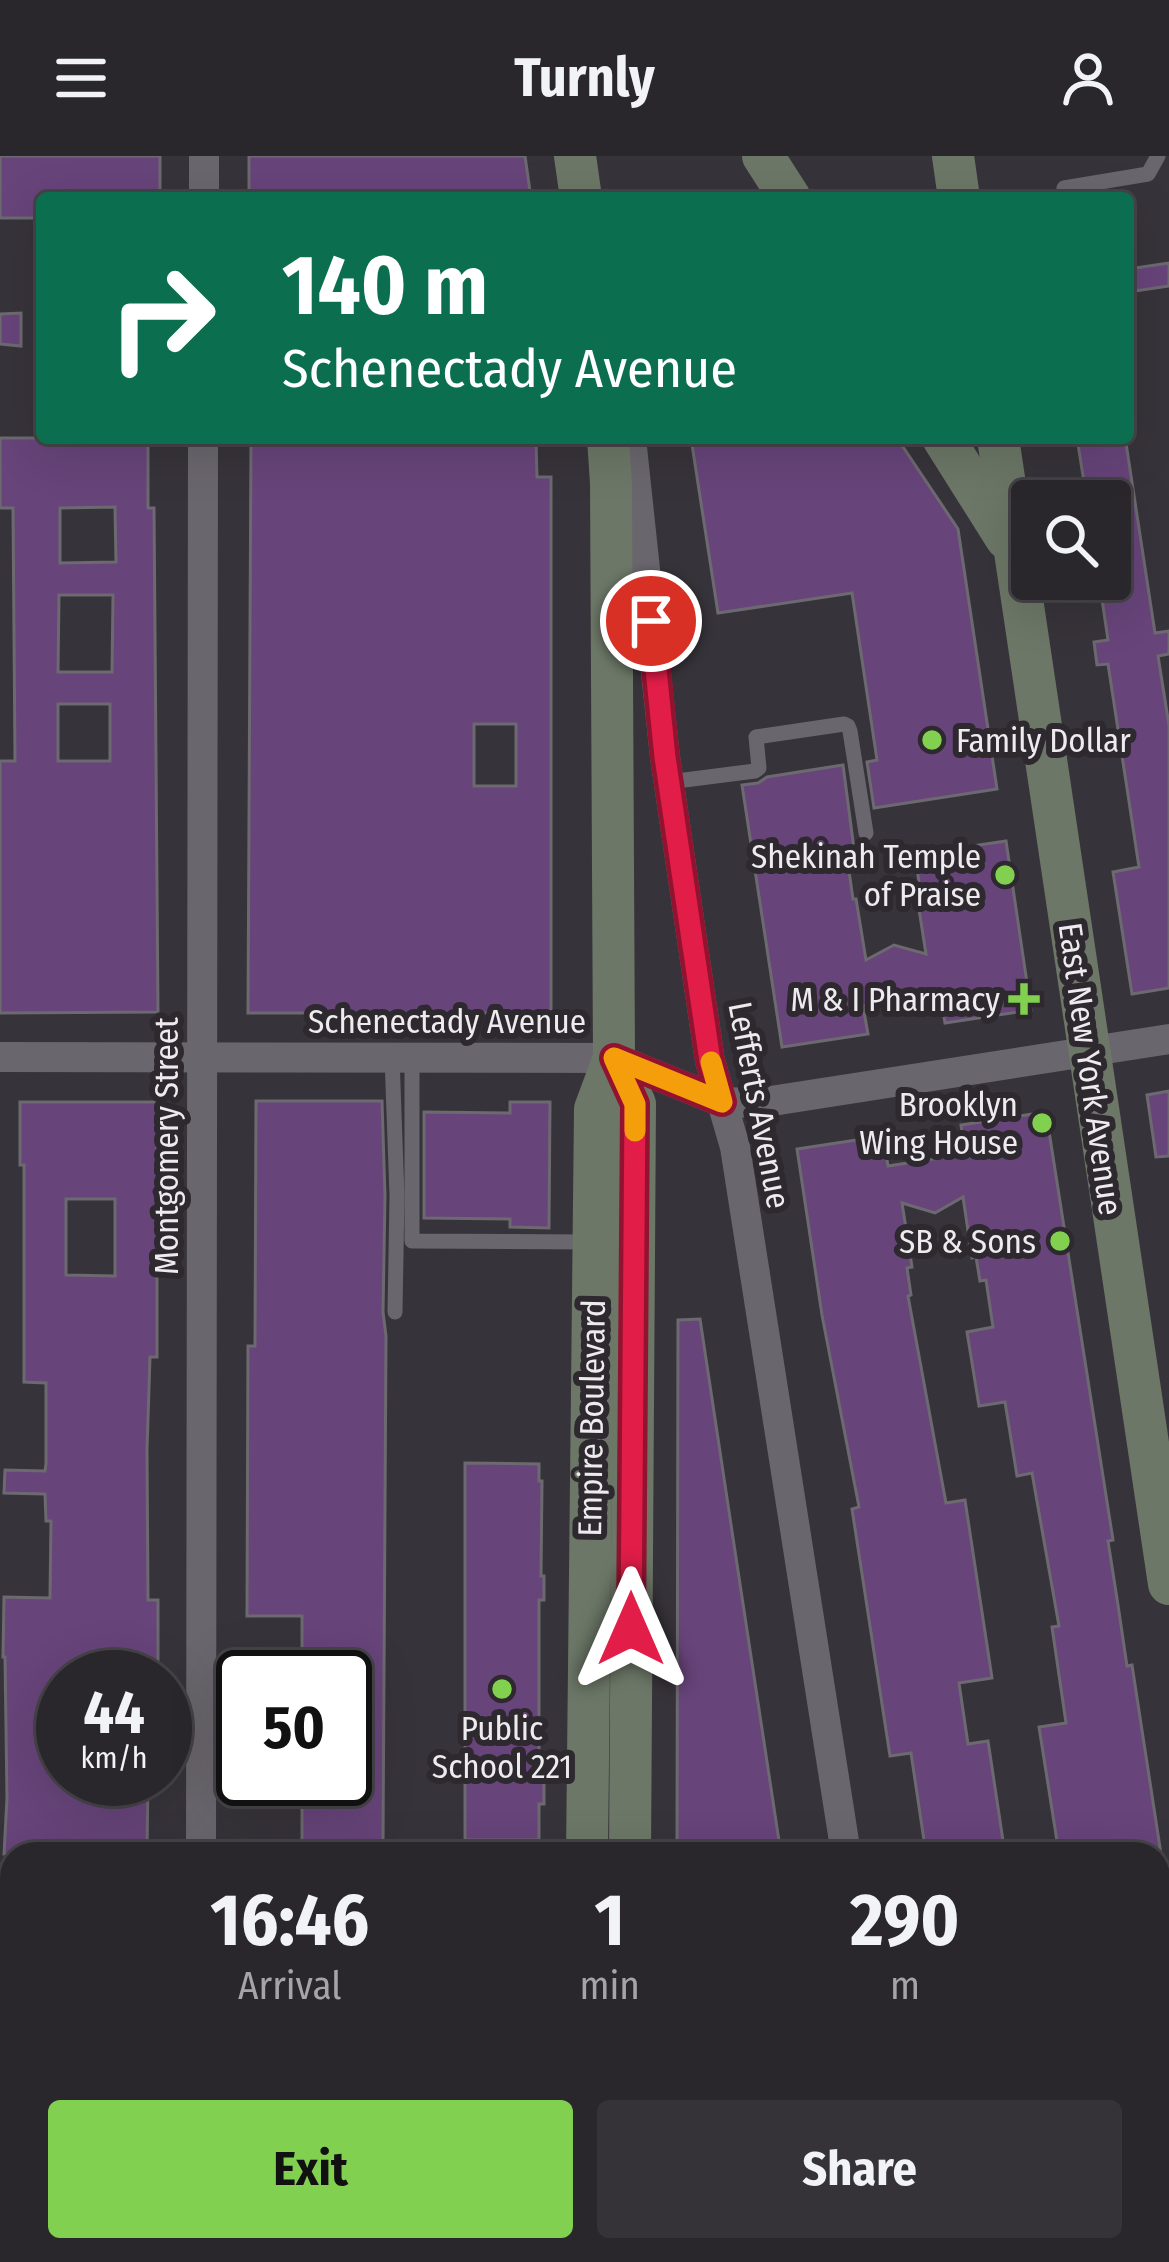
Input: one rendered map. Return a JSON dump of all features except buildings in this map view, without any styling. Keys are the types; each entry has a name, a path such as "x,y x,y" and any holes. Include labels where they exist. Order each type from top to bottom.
{"main road":[{"path":"575,156 580,192"},
{"path":"763,156 786,192"},
{"path":"952,156 958,192"},
{"name":"Empire Boulevard","path":"587,1842 595,1108 614,1058 608,444"},
{"name":"East New York Avenue","path":"947,444 1011,546"},
{"name":"East New York Avenue","path":"999,444 1011,518"},
{"name":"East New York Avenue","path":"1023,600 1169,1583"},
{"name":"Empire Boulevard","path":"614,1058 635,1104 630,1842"}],"street":[{"path":"204,156 204,192"},
{"name":"Montgomery Street","path":"201,1842 203,444"},
{"name":"Lefferts Avenue","path":"632,444 669,782 710,1061 735,1148 844,1842"},
{"name":"Schenectady Avenue","path":"0,1057 614,1058 722,1102 759,1103 1169,1039"}],"lane":[{"path":"1064,188 1148,174 1158,156"},
{"path":"669,782 758,770 756,741 760,736 848,726 866,833"},
{"path":"402,1057 412,1241 594,1242"},
{"path":"394,1312 402,1057"}],"slow traffic":[{"path":"635,1131 635,1104 614,1058 722,1102 711,1062"}],"place":[{"name":"Family Dollar","path":"932,740"},
{"name":"Shekinah Temple of Praise","path":"1005,875"},
{"name":"M & I Pharmacy","path":"1024,999"},
{"name":"Brooklyn Wing House","path":"1042,1123"},
{"name":"SB & Sons","path":"1060,1241"},
{"name":"Public School 221","path":"502,1689"}],"route":[{"path":"631,1629 635,1104 614,1058 722,1102 710,1061 665,757 651,621"}]}
